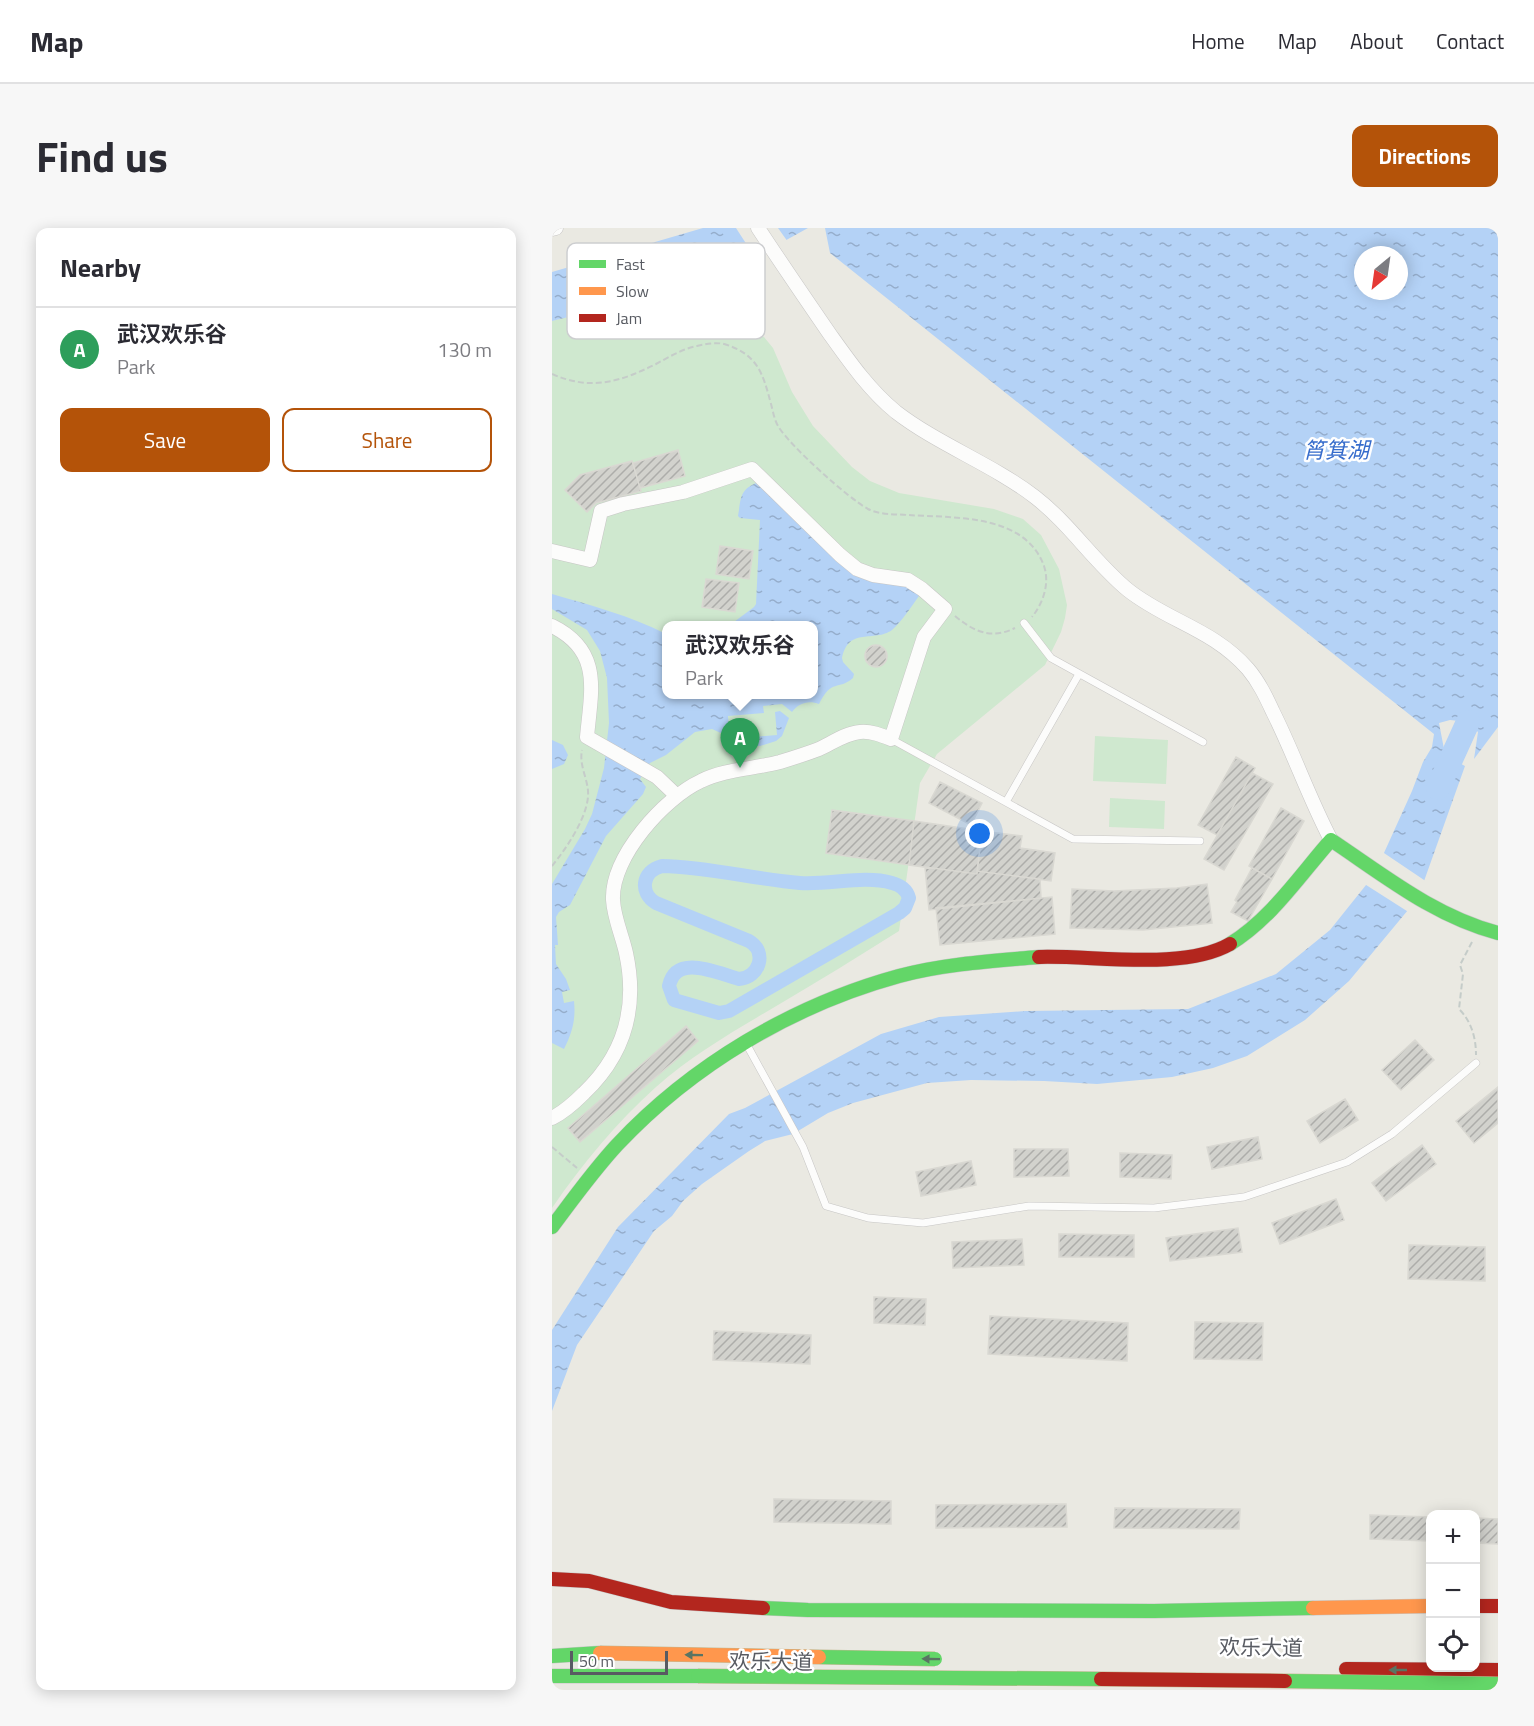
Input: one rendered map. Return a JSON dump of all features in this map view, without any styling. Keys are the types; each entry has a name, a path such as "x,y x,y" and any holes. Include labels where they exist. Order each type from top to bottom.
{"main road":[{"path":"552,1227 588,1177 624,1138 696,1075 765,1030 844,994 898,976 937,968 1040,957 1179,957 1211,952 1235,940 1254,925 1330,840 1439,911 1462,923 1498,933"},
{"path":"552,1579 589,1581 671,1602 808,1610 1154,1611 1426,1606"},
{"path":"1480,1606 1498,1606"},
{"path":"552,1656 600,1653 951,1660"},
{"path":"1021,1665 1240,1680"},
{"name":"欢乐大道","path":"557,1677 622,1681 930,1684 1158,1668 1498,1670"},
{"name":"欢乐大道","path":"557,1677 915,1676 1498,1684"}],"street":[{"path":"758,228 866,384 894,410 930,435 1030,493 1050,509 1111,575 1129,591 1161,611 1208,635 1238,659 1260,686 1271,706 1330,840"},
{"path":"552,551 590,560 601,512 623,504 683,492 752,469 857,569 873,575 908,580 945,609 924,637 891,739 864,732 852,733 790,759 710,777 692,785 677,796 639,835 622,862 614,884 614,910 629,973 628,1019 622,1040 595,1083 568,1108 552,1118"},
{"path":"552,626 576,642 588,661 592,683 592,740 651,774 677,796"}],"lane":[{"path":"1024,623 1051,658 1203,742"},
{"path":"1006,802 1078,674"},
{"path":"891,739 1073,839 1200,841"},
{"path":"745,1043 803,1147 826,1206 868,1218 923,1223 1029,1206 1165,1207 1244,1197 1347,1162 1392,1134 1476,1063"}],"path":[{"path":"552,374 572,381 602,384 629,377 687,348 716,343 740,350 757,364 777,424 786,436 835,483 865,507 881,514 985,522 1011,531 1028,543 1042,562 1046,585 1039,606 1024,623 1006,632 987,634 970,628 945,609"},
{"path":"552,866 577,830 588,791 581,756 592,740"},
{"path":"1476,1063 1476,1041 1469,1019 1459,1009 1463,974 1460,965 1478,928"},
{"path":"552,1147 588,1177"}],"green space":[{"path":"567,317 567,339 765,338 773,348 792,392 813,426 852,467 870,481 899,493 994,509 1023,519 1041,535 1059,569 1067,605 1065,618 1061,632 1045,665 937,754 920,783 899,931 715,1043 670,1075 614,1129 588,1159 552,1208 552,321"},
{"path":"1095,736 1168,740 1166,784 1093,781"},
{"path":"1110,798 1165,801 1164,829 1109,827"}],"water":[{"path":"703,228 808,228 765,252 765,243 652,243"},
{"name":"筲箕湖","path":"825,228 1498,228 1498,727 1474,759 1478,732 1468,722 1450,720 1439,723 1444,755 1465,766 1418,898 1349,981 1305,1020 1247,1056 1213,1068 1172,1077 1097,1084 971,1080 927,1083 853,1103 828,1113 793,1134 765,1141 702,1184 683,1201 672,1216 654,1231 577,1345 552,1411 552,1330 618,1227 729,1114 745,1108 881,1034 939,1017 1025,1011 1188,1009 1276,974 1330,930 1374,875 1423,762 1432,747 1434,734 830,253"},
{"path":"567,268 567,317 552,321 552,272"},
{"path":"756,483 857,575 875,582 905,586 920,595 892,630 885,634 863,637 850,642 842,658 854,674 853,678 828,691 819,704 804,703 792,712 782,704 763,706 764,713 728,716 730,739 777,735 775,712 780,711 789,718 782,736 776,741 760,746 742,745 730,741 723,734 712,729 695,732 666,755 650,763 640,779 646,787 643,794 606,836 570,905 559,912 556,917 558,945 555,945 556,964 570,990 562,992 564,1003 574,1001 573,1026 564,1049 552,1043 552,884 592,814 604,768 609,723 607,678 600,651 587,630 552,609 552,594 625,616 662,632 662,699 818,699 818,621 735,621 756,604 760,520 738,516 744,492"},
{"path":"552,740 563,745 568,755 564,764 552,769"}],"pier":[{"path":"736,228 778,228 788,242 765,254 765,243 746,243"},
{"path":"1381,851 1427,882 1421,899 1410,913 1363,883 1371,873"}],"building":[{"path":"678,450 685,476 640,488 633,463"},
{"path":"632,461 641,491 596,503 587,512 565,490 580,475"},
{"path":"720,546 753,551 749,579 716,574"},
{"path":"706,579 739,583 735,612 702,607"},
{"path":"876,645 884,648 887,656 884,664 876,667 868,664 865,656 868,648"},
{"path":"1236,757 1255,768 1217,835 1198,825"},
{"path":"1252,773 1273,784 1224,870 1204,859"},
{"path":"940,782 982,803 971,825 929,803"},
{"path":"1281,808 1304,821 1272,879 1249,866"},
{"path":"832,810 914,821 909,865 826,853"},
{"path":"914,821 982,831 977,874 909,865"},
{"path":"982,831 1022,836 1020,848 1055,853 1051,881 977,871"},
{"path":"925,867 1040,879 1041,898 929,910"},
{"path":"1252,868 1272,879 1248,921 1231,912"},
{"path":"1207,884 1212,923 1143,930 1070,928 1072,889 1114,891"},
{"path":"1052,897 1055,934 940,945 936,908"},
{"path":"686,1026 698,1041 580,1142 568,1128"},
{"path":"1415,1040 1434,1060 1401,1090 1382,1070"},
{"path":"1498,1087 1498,1123 1474,1143 1456,1121"},
{"path":"1345,1099 1358,1120 1320,1143 1307,1121"},
{"path":"1258,1137 1262,1159 1212,1169 1207,1147"},
{"path":"1422,1145 1436,1164 1386,1201 1372,1183"},
{"path":"1014,1149 1068,1149 1069,1176 1014,1177"},
{"path":"1120,1153 1172,1155 1171,1179 1120,1177"},
{"path":"971,1161 976,1185 921,1196 916,1172"},
{"path":"1336,1199 1344,1220 1280,1244 1272,1223"},
{"path":"1238,1228 1242,1252 1170,1261 1166,1238"},
{"path":"1059,1234 1134,1235 1134,1257 1059,1257"},
{"path":"1022,1239 1024,1265 953,1268 952,1242"},
{"path":"1409,1245 1485,1247 1485,1281 1408,1279"},
{"path":"874,1297 926,1299 925,1325 874,1323"},
{"path":"990,1316 1128,1323 1127,1361 988,1354"},
{"path":"1195,1322 1263,1323 1262,1360 1194,1359"},
{"path":"714,1331 811,1335 810,1364 713,1360"},
{"path":"774,1499 891,1501 891,1524 774,1522"},
{"path":"1066,1504 1067,1527 936,1528 936,1505"},
{"path":"1115,1508 1240,1509 1239,1529 1114,1528"},
{"path":"1370,1515 1426,1517 1426,1541 1370,1539"},
{"path":"1480,1518 1498,1519 1498,1544 1480,1543"}],"waterway":[{"path":"1438,788 1468,722"},
{"path":"662,866 800,883 881,881 900,887 909,898 905,908 899,913 729,1011 719,1013 674,1000 669,986 673,976 680,970 698,968 739,979 746,978 759,964 758,951 749,941 651,899 647,894 645,883 650,872 662,866"}],"traffic: fast":[{"path":"1230,944 1245,934 1272,909 1331,840 1431,906 1475,926 1498,933"},
{"path":"552,1227 583,1185 617,1145 646,1116 711,1064 746,1041 821,1003 899,976 951,966 1039,957"},
{"path":"763,1608 1154,1611 1313,1608"},
{"path":"552,1656 600,1653"},
{"path":"819,1657 935,1659"},
{"path":"552,1676 698,1676"},
{"path":"698,1676 1101,1679"},
{"path":"1285,1681 1498,1684"}],"traffic: slow":[{"path":"1313,1608 1426,1606"},
{"path":"600,1653 819,1657"}],"traffic: jam":[{"path":"1039,957 1163,959 1211,952 1230,944"},
{"path":"552,1579 589,1581 671,1602 763,1608"},
{"path":"1480,1606 1498,1606"},
{"path":"1346,1669 1498,1670"},
{"path":"1101,1679 1285,1681"}],"place":[{"name":"武汉欢乐谷","path":"740,768"}]}
